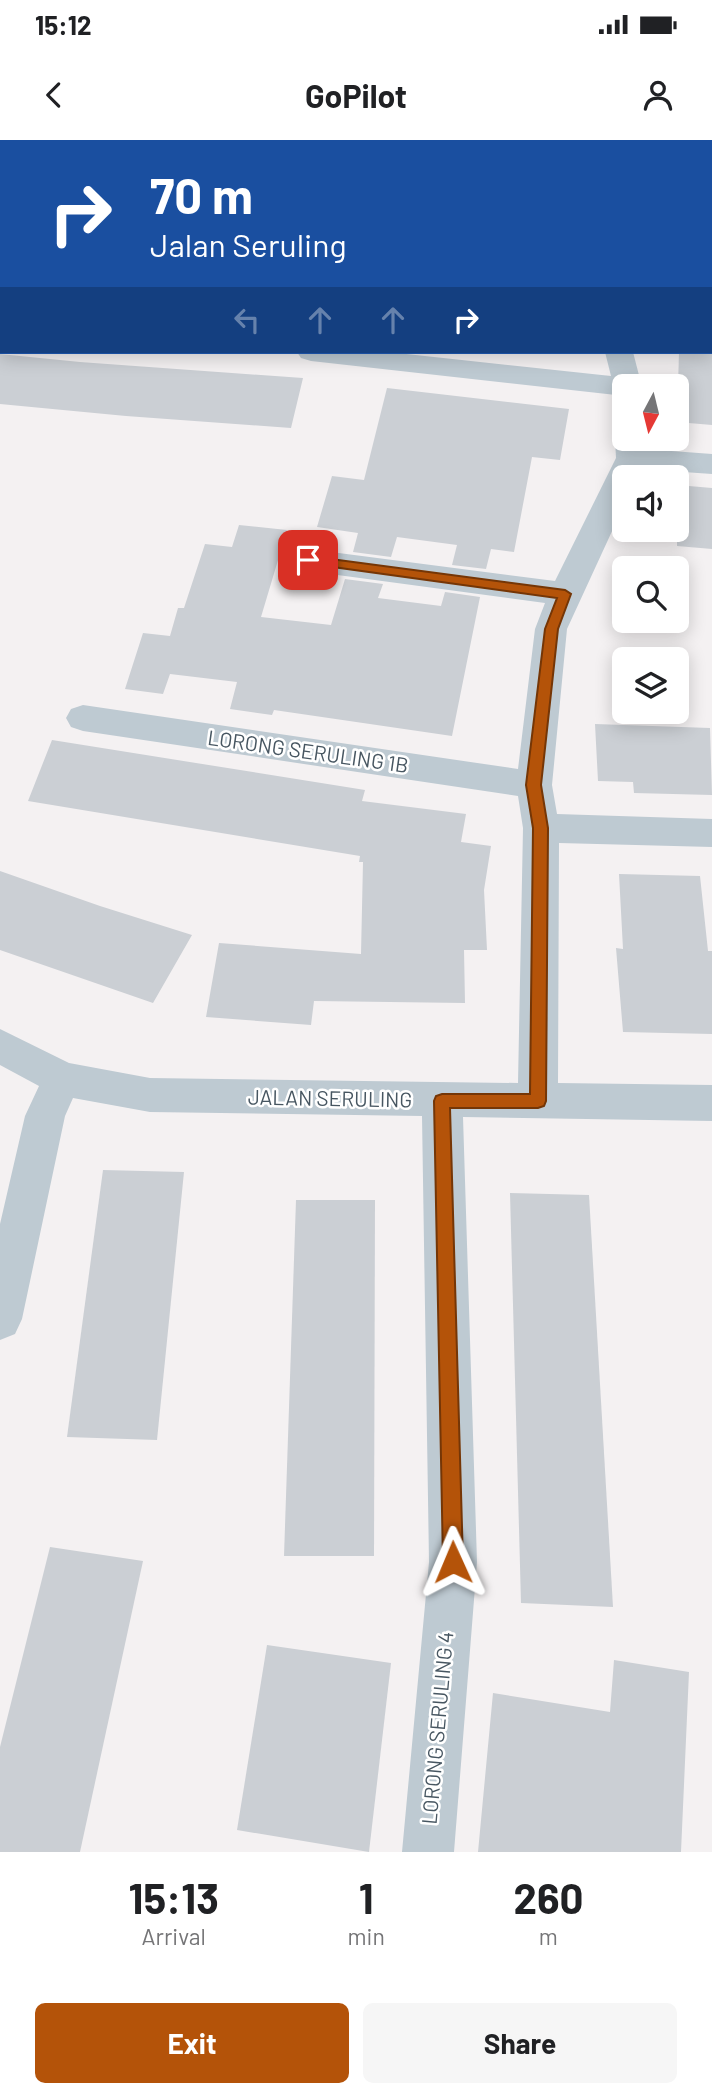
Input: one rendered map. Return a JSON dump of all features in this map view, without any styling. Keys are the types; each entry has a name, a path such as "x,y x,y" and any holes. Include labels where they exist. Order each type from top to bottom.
{"street":[{"path":"338,354 612,385"},
{"path":"619,354 623,374"},
{"path":"538,1101 541,828 534,785 551,629 628,452"},
{"path":"650,452 712,464"},
{"path":"308,560 565,594"},
{"name":"LORONG SERULING 1B","path":"83,718 534,785"},
{"path":"541,828 712,832"},
{"name":"JALAN SERULING","path":"0,1046 62,1079 150,1095 712,1103"},
{"path":"0,1319 45,1116 62,1079"},
{"name":"LORONG SERULING 4","path":"428,1852 453,1562 442,1101"}],"building":[{"path":"0,354 303,378 291,428 126,416 0,404"},
{"path":"679,354 712,354 712,425 690,423 690,374 678,374"},
{"path":"387,388 569,409 560,460 532,457 514,552 491,549 486,569 452,565 457,545 397,537 391,557 353,552 358,533 317,527 332,476 364,480"},
{"path":"689,486 712,488 712,549 677,546 677,542 689,542"},
{"path":"239,525 287,530 261,617 331,625 345,579 383,584 378,598 441,606 445,592 480,597 452,736 274,710 272,715 230,709 237,682 170,674 163,694 125,689 143,633 170,636 178,608 184,608 205,544 232,547"},
{"path":"595,724 710,728 712,795 634,793 633,782 598,781"},
{"path":"52,740 365,790 362,801 466,814 461,842 491,846 484,890 487,950 464,950 465,1003 314,1001 311,1025 206,1017 219,943 361,954 363,862 359,862 360,856 28,801"},
{"path":"0,871 192,935 153,1003 0,950"},
{"path":"619,874 700,876 708,951 712,951 712,1034 623,1032 616,948 623,949"},
{"path":"103,1170 184,1172 157,1440 67,1437"},
{"path":"510,1193 589,1195 613,1607 521,1603"},
{"path":"296,1200 375,1200 374,1556 284,1556"},
{"path":"50,1547 143,1561 80,1852 0,1852 0,1747"},
{"path":"267,1645 391,1663 369,1852 237,1830"},
{"path":"614,1660 689,1672 681,1852 478,1852 493,1693 610,1712"}],"route":[{"path":"308,560 565,594 551,629 534,785 541,828 538,1101 442,1101 453,1562"}]}
